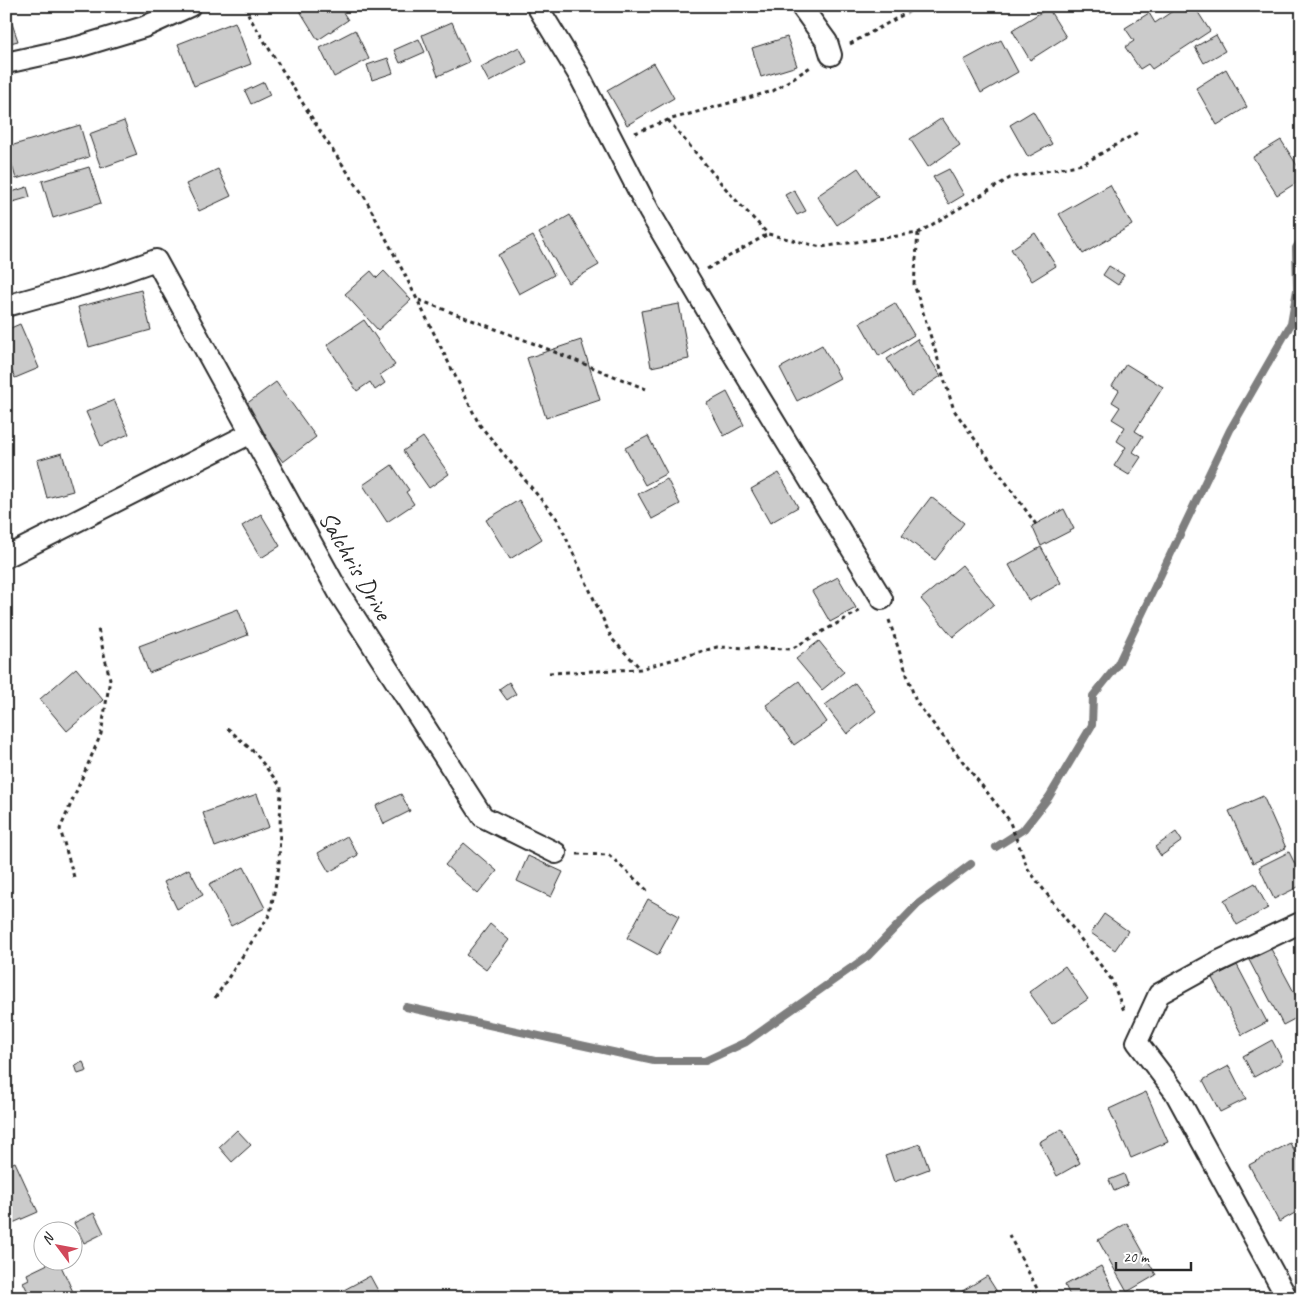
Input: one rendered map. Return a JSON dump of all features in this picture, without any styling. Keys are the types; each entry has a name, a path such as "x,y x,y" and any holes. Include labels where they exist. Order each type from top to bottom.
{"street":[{"path":"6,63 88,44 144,27 190,6"},
{"path":"538,6 579,76 649,211 727,344 882,599"},
{"path":"801,6 827,42 831,55"},
{"name":"Salchris Drive","path":"6,306 102,279 156,260 339,593 483,817 556,853"},
{"path":"6,557 251,433"},
{"path":"1287,1298 1175,1092 1137,1042 1159,994 1217,962 1302,922"}],"path":[{"path":"245,6 250,18 325,139 364,196 479,424 558,520 612,639 640,669"},
{"path":"613,139 616,140 668,120 729,103"},
{"path":"668,120 732,196 768,234 821,247 918,233 1010,178 1083,164 1138,132"},
{"path":"918,233 914,284 954,410 1038,527"},
{"path":"689,279 768,234"},
{"path":"418,300 530,342 646,389"},
{"path":"549,673 640,669 717,647 791,648 882,599 916,702 1008,820 1028,869 1111,979 1137,1042"},
{"path":"74,877 60,829 101,734 110,679 98,629"},
{"path":"215,998 270,914 279,866 281,787 255,753 225,726"},
{"path":"556,853 608,855 650,893"},
{"path":"1009,1235 1042,1298"}],"building":[{"path":"6,6 18,41 6,44"},
{"path":"297,6 339,6 348,20 318,40"},
{"path":"1180,6 1194,6 1210,31 1152,69 1148,64 1140,69 1125,47 1134,41 1125,28 1149,13 1155,23"},
{"path":"1048,8 1066,37 1030,60 1012,30"},
{"path":"235,22 251,64 194,86 178,44"},
{"path":"452,22 469,62 438,76 422,35"},
{"path":"355,30 369,59 334,77 320,48"},
{"path":"1216,35 1225,51 1204,63 1195,47"},
{"path":"787,37 797,66 761,77 752,48"},
{"path":"419,39 425,52 400,63 394,50"},
{"path":"1001,40 1018,72 981,93 964,60"},
{"path":"519,47 527,62 489,82 481,67"},
{"path":"388,58 393,73 372,80 367,65"},
{"path":"654,63 674,98 627,125 607,90"},
{"path":"1226,69 1247,107 1217,125 1196,88"},
{"path":"264,82 270,95 251,104 245,91"},
{"path":"1033,111 1052,144 1028,157 1010,125"},
{"path":"942,118 960,145 928,167 910,139"},
{"path":"124,121 137,155 101,168 89,134"},
{"path":"80,125 89,157 16,179 7,147"},
{"path":"1281,140 1302,173 1302,179 1277,195 1253,157"},
{"path":"89,167 101,203 53,218 42,181"},
{"path":"858,168 878,197 837,225 817,196"},
{"path":"218,169 231,196 199,211 186,184"},
{"path":"949,169 964,195 949,204 933,177"},
{"path":"1110,185 1132,225 1083,254 1059,214"},
{"path":"27,187 30,197 6,204 6,194"},
{"path":"794,190 806,211 797,215 785,195"},
{"path":"570,215 599,265 568,283 539,233"},
{"path":"1035,233 1056,266 1032,281 1011,249"},
{"path":"533,236 554,275 519,294 498,255"},
{"path":"1109,266 1124,275 1118,285 1103,275"},
{"path":"371,271 377,278 384,271 411,300 378,330 345,294"},
{"path":"141,290 151,330 89,347 78,307"},
{"path":"895,303 914,335 879,356 860,323"},
{"path":"679,304 689,359 651,367 641,311"},
{"path":"364,320 395,365 380,375 385,383 375,390 370,382 357,391 327,345"},
{"path":"20,324 39,368 15,378 6,359 6,330"},
{"path":"917,339 941,376 911,396 887,359"},
{"path":"581,340 600,400 546,418 527,358"},
{"path":"822,345 840,378 797,401 780,368"},
{"path":"1126,364 1163,387 1135,431 1143,436 1133,452 1141,457 1129,475 1114,466 1126,447 1117,441 1125,427 1112,419 1120,407 1112,402 1119,390 1112,386"},
{"path":"276,382 316,437 283,462 242,407"},
{"path":"727,392 744,425 724,436 707,403"},
{"path":"114,400 129,434 101,446 86,412"},
{"path":"648,436 667,473 645,485 625,448"},
{"path":"423,437 449,474 429,488 403,451"},
{"path":"62,453 73,491 47,498 37,460"},
{"path":"392,465 409,490 406,492 414,504 387,522 363,485"},
{"path":"779,473 798,507 770,523 751,489"},
{"path":"667,479 680,504 652,519 638,494"},
{"path":"931,497 964,523 935,560 902,535"},
{"path":"519,500 542,539 510,559 486,520"},
{"path":"1064,509 1074,529 1041,546 1032,526"},
{"path":"261,514 280,546 261,558 242,526"},
{"path":"1041,547 1061,583 1029,601 1009,565"},
{"path":"962,565 994,604 953,637 921,599"},
{"path":"838,577 856,608 830,622 812,591"},
{"path":"238,609 248,635 149,673 139,646"},
{"path":"819,641 844,672 822,690 796,659"},
{"path":"76,668 103,700 67,731 40,699"},
{"path":"799,681 827,722 794,745 766,705"},
{"path":"509,682 516,694 507,700 499,689"},
{"path":"855,683 876,711 847,734 825,705"},
{"path":"257,794 269,827 215,847 203,813"},
{"path":"401,794 410,811 384,824 376,806"},
{"path":"1263,796 1286,848 1253,863 1229,811"},
{"path":"1176,832 1182,841 1161,856 1155,847"},
{"path":"347,836 358,855 329,872 318,853"},
{"path":"464,843 497,871 478,894 445,865"},
{"path":"1289,852 1302,878 1302,885 1274,899 1259,867"},
{"path":"528,856 563,872 551,897 517,881"},
{"path":"244,867 265,908 231,926 209,884"},
{"path":"189,869 203,895 177,909 164,882"},
{"path":"1255,883 1268,908 1237,925 1224,900"},
{"path":"648,899 679,916 658,955 627,938"},
{"path":"1104,914 1128,931 1115,950 1091,933"},
{"path":"490,924 509,940 486,970 466,955"},
{"path":"1271,949 1302,1007 1302,1015 1283,1025 1249,960"},
{"path":"1237,965 1267,1022 1242,1035 1212,978"},
{"path":"1065,966 1088,999 1052,1024 1029,992"},
{"path":"1272,1040 1283,1061 1254,1077 1243,1056"},
{"path":"83,1062 87,1071 78,1074 75,1065"},
{"path":"1229,1066 1246,1099 1220,1112 1203,1080"},
{"path":"1146,1092 1168,1142 1131,1158 1109,1109"},
{"path":"1062,1129 1080,1163 1057,1176 1039,1142"},
{"path":"237,1130 251,1145 232,1162 219,1147"},
{"path":"1290,1143 1302,1166 1302,1209 1279,1222 1249,1165"},
{"path":"920,1144 929,1169 894,1182 885,1156"},
{"path":"15,1162 38,1212 8,1225 6,1221 6,1166"},
{"path":"1124,1174 1128,1185 1114,1191 1109,1180"},
{"path":"94,1213 104,1233 84,1243 82,1239 82,1222 76,1222"},
{"path":"1127,1223 1156,1275 1127,1292 1098,1240"},
{"path":"1302,1245 1302,1260 1296,1249"},
{"path":"1101,1266 1116,1295 1111,1298 1071,1298 1065,1285"},
{"path":"32,1272 64,1272 75,1296 72,1298 31,1298 23,1282 29,1279 27,1274"},
{"path":"370,1276 382,1298 345,1298 342,1291"},
{"path":"987,1276 1001,1298 951,1298"}],"waterway":[{"path":"996,847 1024,829 1049,797 1092,725 1093,696 1117,666 1230,430 1291,324 1297,290 1296,248 1302,239"},
{"path":"406,1007 654,1061 705,1061 746,1042 868,956 918,904 971,864"}]}
